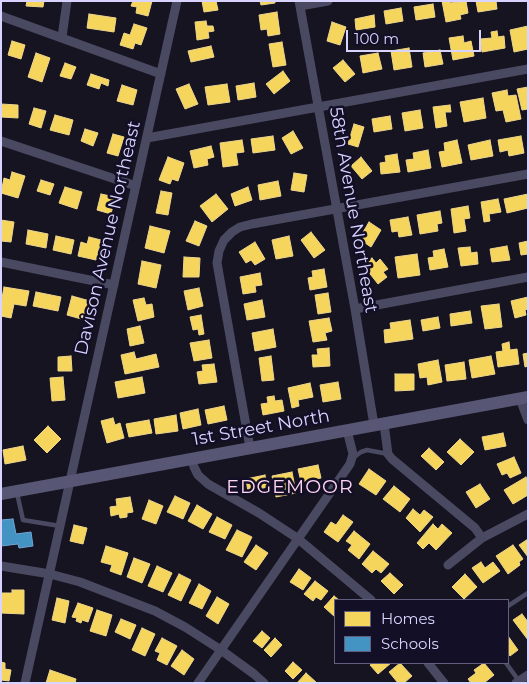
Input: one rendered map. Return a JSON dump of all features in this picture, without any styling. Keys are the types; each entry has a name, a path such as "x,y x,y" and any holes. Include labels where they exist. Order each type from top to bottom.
{"street":[{"path":"62,37 67,1"},
{"name":"Davison Avenue Northeast","path":"25,683 176,1"},
{"path":"299,4 328,1"},
{"name":"58th Avenue Northeast","path":"299,4 355,309 379,424 388,454"},
{"path":"1,16 161,74"},
{"path":"147,138 528,70"},
{"path":"1,141 136,186"},
{"path":"250,448 217,263 219,251 224,240 232,232 240,227 336,208 528,174"},
{"path":"1,262 114,285"},
{"path":"355,309 528,277"},
{"path":"524,398 528,420"},
{"name":"1st Street North","path":"1,494 524,398"},
{"path":"198,683 350,464 353,454 347,430"},
{"path":"388,454 475,528 482,538"},
{"path":"192,459 198,475 208,484 298,538 370,599"},
{"path":"448,565 482,538 528,514"},
{"path":"1,566 50,574 110,593 155,611 221,650 264,683"},
{"path":"429,664 444,683"},
{"path":"518,682 528,675"}],"lane":[{"path":"352,459 367,450 388,454"},
{"path":"16,492 23,520 61,526"},
{"path":"509,605 528,592"},
{"path":"507,664 518,682"}],"building: Homes":[{"path":"27,1 44,1 43,7 26,6"},
{"path":"133,1 152,1 148,16 136,13 137,7 131,6"},
{"path":"202,1 216,1 218,10 204,12"},
{"path":"260,1 275,1 275,3 261,5"},
{"path":"442,1 450,1 450,3 466,1 468,13 460,15 461,19 446,22"},
{"path":"476,1 496,1 497,9 478,12"},
{"path":"433,4 435,17 416,20 414,7"},
{"path":"401,8 403,21 386,24 384,11"},
{"path":"277,12 280,34 268,36 267,29 261,30 259,15"},
{"path":"89,14 116,18 114,32 87,28"},
{"path":"374,15 375,27 356,30 355,19"},
{"path":"206,21 207,26 213,26 214,31 208,32 209,38 197,40 195,22"},
{"path":"332,22 346,27 340,45 327,41"},
{"path":"134,24 147,28 141,45 135,43 133,49 120,45 124,33 130,35"},
{"path":"528,26 528,49 514,52 510,30"},
{"path":"497,31 498,37 504,36 505,48 482,52 480,39 492,38 491,32"},
{"path":"463,36 464,43 471,41 474,56 453,60 449,38"},
{"path":"12,41 25,45 21,59 8,55"},
{"path":"282,42 286,65 273,67 269,44"},
{"path":"211,46 214,57 191,62 188,51"},
{"path":"409,48 412,67 394,70 391,51"},
{"path":"440,50 443,64 425,67 423,53"},
{"path":"36,53 50,58 42,82 28,77"},
{"path":"378,53 382,69 363,73 360,56"},
{"path":"343,60 355,74 345,82 333,68"},
{"path":"65,63 76,67 71,79 60,76"},
{"path":"283,71 290,81 274,94 266,84"},
{"path":"91,74 109,80 108,86 101,83 99,89 87,85"},
{"path":"254,83 256,97 238,100 236,86"},
{"path":"189,84 198,104 185,109 176,89"},
{"path":"227,84 230,102 208,105 205,87"},
{"path":"122,85 137,90 133,105 117,101"},
{"path":"528,87 528,109 522,110 517,89"},
{"path":"507,90 508,96 516,95 521,119 506,122 503,110 496,111 492,93"},
{"path":"483,98 486,118 464,122 460,102"},
{"path":"1,104 18,105 18,118 1,117"},
{"path":"450,105 451,112 445,112 447,126 436,128 433,107"},
{"path":"34,108 46,111 41,128 29,124"},
{"path":"420,110 423,128 405,131 402,113"},
{"path":"55,115 73,120 69,135 50,130"},
{"path":"390,116 392,129 374,132 372,119"},
{"path":"354,124 364,127 358,147 348,144"},
{"path":"85,129 98,133 93,146 81,141"},
{"path":"293,131 303,148 291,154 282,138"},
{"path":"113,134 124,137 118,156 107,153"},
{"path":"273,136 275,150 253,153 251,139"},
{"path":"521,136 524,153 509,156 508,150 500,152 498,140"},
{"path":"242,140 244,152 236,153 238,165 223,167 220,143"},
{"path":"457,140 462,163 442,167 439,152 445,151 444,143"},
{"path":"490,140 493,156 471,160 468,145"},
{"path":"211,146 214,157 207,159 208,165 194,168 190,151"},
{"path":"428,150 431,168 408,172 406,160 414,159 413,153"},
{"path":"397,154 400,172 381,174 380,163 386,162 385,156"},
{"path":"168,157 184,163 178,181 172,179 170,184 159,180"},
{"path":"361,157 372,171 362,179 351,166"},
{"path":"12,172 25,176 18,198 1,193 4,178 10,180"},
{"path":"294,173 307,175 304,192 291,190"},
{"path":"41,180 54,184 50,195 37,191"},
{"path":"278,181 281,196 260,200 258,185"},
{"path":"65,187 82,192 77,209 59,203"},
{"path":"248,187 252,200 235,206 231,194"},
{"path":"161,191 172,193 168,215 156,213"},
{"path":"101,194 115,197 111,214 97,210"},
{"path":"216,194 228,209 212,222 200,206"},
{"path":"528,194 528,208 507,213 504,199"},
{"path":"498,199 501,212 489,214 490,221 484,222 481,202"},
{"path":"468,206 470,218 464,219 466,231 454,233 451,209"},
{"path":"440,211 442,223 437,224 438,231 420,234 417,215"},
{"path":"408,217 412,235 399,237 398,231 392,232 390,220"},
{"path":"1,220 14,222 11,242 1,241"},
{"path":"195,221 207,226 199,246 186,241"},
{"path":"369,222 381,230 371,247 359,239"},
{"path":"150,226 170,231 164,253 145,248"},
{"path":"28,230 48,234 46,248 26,244"},
{"path":"311,232 325,250 314,258 301,240"},
{"path":"56,236 74,240 71,254 53,250"},
{"path":"289,236 293,256 276,259 272,240"},
{"path":"89,237 101,240 96,260 78,256 81,242 87,244"},
{"path":"528,241 528,254 521,255 519,243"},
{"path":"255,242 265,259 255,265 251,260 246,263 239,252"},
{"path":"507,246 510,260 492,262 490,249"},
{"path":"470,247 471,253 477,252 478,264 461,266 458,248"},
{"path":"444,249 448,267 430,270 428,258 434,257 433,251"},
{"path":"417,254 420,275 398,278 395,257"},
{"path":"184,257 200,258 199,277 183,277"},
{"path":"372,258 376,263 380,259 388,269 383,272 387,277 378,284 363,265"},
{"path":"142,261 161,265 156,288 138,284"},
{"path":"324,269 327,287 310,290 308,278 313,277 312,271"},
{"path":"260,273 262,285 255,286 256,292 243,294 240,277"},
{"path":"4,287 29,291 26,306 14,304 11,318 1,316"},
{"path":"199,288 203,306 188,310 184,291"},
{"path":"36,292 61,297 58,311 33,306"},
{"path":"328,293 331,312 318,314 315,295"},
{"path":"72,296 90,301 85,320 67,315"},
{"path":"528,297 528,309 525,310 526,315 515,318 511,301"},
{"path":"144,298 146,305 152,304 154,317 138,321 133,300"},
{"path":"262,300 265,317 247,320 244,304"},
{"path":"499,304 502,327 485,329 481,306"},
{"path":"470,311 472,323 451,326 450,314"},
{"path":"201,315 204,334 199,335 198,329 193,330 190,317"},
{"path":"438,317 440,328 423,331 421,320"},
{"path":"329,318 332,331 325,333 327,340 313,342 309,321"},
{"path":"410,320 413,339 385,343 384,330 391,329 390,323"},
{"path":"140,326 144,343 130,346 127,329"},
{"path":"273,329 276,347 255,351 252,333"},
{"path":"209,340 212,358 194,361 190,343"},
{"path":"509,342 510,350 517,349 519,364 498,367 496,352 503,351 502,344"},
{"path":"329,348 330,366 313,367 312,355 318,355 317,349"},
{"path":"134,352 136,359 156,354 159,367 125,374 121,355"},
{"path":"528,353 528,366 525,367 523,354"},
{"path":"71,356 72,371 58,371 58,357"},
{"path":"271,356 274,380 262,381 259,358"},
{"path":"491,356 495,374 472,378 469,360"},
{"path":"438,360 442,382 428,385 427,377 420,378 418,364"},
{"path":"464,362 466,379 447,381 445,365"},
{"path":"214,364 217,382 199,384 197,372 203,371 202,365"},
{"path":"395,374 414,374 414,390 395,391"},
{"path":"63,377 65,400 52,401 50,378"},
{"path":"142,377 145,393 118,398 115,382"},
{"path":"338,382 341,399 323,402 320,385"},
{"path":"310,383 313,397 298,400 299,406 292,408 288,388"},
{"path":"274,396 275,401 282,400 284,411 263,415 261,404 268,403 267,397"},
{"path":"224,406 227,420 208,424 205,410"},
{"path":"198,409 201,425 183,429 180,413"},
{"path":"176,415 178,431 156,434 154,419"},
{"path":"113,418 115,425 120,423 124,438 107,443 101,421"},
{"path":"149,420 152,433 129,437 126,424"},
{"path":"48,426 61,439 47,453 34,440"},
{"path":"503,433 506,446 485,450 482,437"},
{"path":"460,439 474,452 461,465 447,452"},
{"path":"23,446 26,460 5,464 3,450"},
{"path":"429,448 444,462 436,470 421,456"},
{"path":"514,457 521,473 510,478 507,473 502,475 497,464"},
{"path":"318,465 321,478 301,482 298,469"},
{"path":"369,469 386,481 376,495 359,484"},
{"path":"292,472 296,493 276,497 272,476"},
{"path":"265,475 267,487 248,492 246,479"},
{"path":"526,477 528,481 528,495 513,504 504,490"},
{"path":"480,484 490,499 476,508 466,492"},
{"path":"394,486 410,499 400,512 383,499"},
{"path":"175,496 190,503 183,519 167,512"},
{"path":"130,497 133,512 127,513 127,517 120,518 119,514 111,516 110,507 117,506 116,499"},
{"path":"149,500 163,506 156,524 142,519"},
{"path":"197,505 212,514 203,529 188,521"},
{"path":"413,509 420,515 424,510 433,517 420,532 406,518"},
{"path":"343,515 353,522 338,542 324,532 331,522 336,525"},
{"path":"217,517 232,525 225,539 209,532"},
{"path":"433,524 438,529 442,524 452,533 436,550 429,543 423,549 417,543"},
{"path":"74,525 87,528 83,544 70,541"},
{"path":"237,530 252,537 242,557 226,550"},
{"path":"354,531 370,544 359,559 348,550 352,545 346,541"},
{"path":"528,539 528,557 519,545"},
{"path":"256,545 268,553 256,570 244,562"},
{"path":"513,545 523,559 519,562 520,565 508,574 496,556"},
{"path":"106,546 128,553 121,575 110,571 112,565 101,562"},
{"path":"373,551 389,564 381,573 376,569 372,573 362,564"},
{"path":"134,558 150,564 142,583 127,577"},
{"path":"481,562 485,568 493,562 500,571 483,583 472,568"},
{"path":"157,566 172,573 163,592 148,586"},
{"path":"299,569 311,578 303,590 290,582"},
{"path":"390,573 403,585 394,594 381,581"},
{"path":"179,574 191,580 181,601 168,595"},
{"path":"465,574 477,587 464,599 452,587"},
{"path":"315,581 328,591 321,600 316,597 313,601 304,594"},
{"path":"199,584 211,591 202,609 189,603"},
{"path":"12,590 24,590 24,614 1,613 1,593 12,593"},
{"path":"334,596 338,599 334,599 334,616 324,607"},
{"path":"217,597 229,604 218,624 206,616"},
{"path":"57,598 69,601 65,623 52,620"},
{"path":"78,603 93,608 88,622 82,620 81,623 76,621 77,618 72,617"},
{"path":"97,610 112,615 106,636 90,631"},
{"path":"522,614 528,622 528,640 513,620"},
{"path":"121,619 136,625 130,639 115,632"},
{"path":"142,628 155,634 145,656 132,650"},
{"path":"262,631 270,638 262,648 253,641"},
{"path":"509,637 518,650 510,656 509,654"},
{"path":"162,638 177,646 167,665 157,660 160,653 155,651"},
{"path":"275,638 282,645 271,657 264,650"},
{"path":"182,650 194,659 184,675 171,666"},
{"path":"1,662 5,663 5,669 11,670 9,681 1,680"},
{"path":"293,662 302,670 293,679 285,671"},
{"path":"372,664 390,664 378,674 370,665"},
{"path":"401,664 412,676 404,683 398,683 389,672"},
{"path":"485,664 494,675 484,683 471,683 468,679 476,673 474,670"},
{"path":"50,670 76,679 75,683 46,683"},
{"path":"306,673 317,683 297,683"}],"building: Schools":[{"path":"13,519 16,534 31,532 33,546 19,548 18,544 1,546 1,520"}],"district":[{"name":"EDGEMOOR","path":"290,487"}]}
